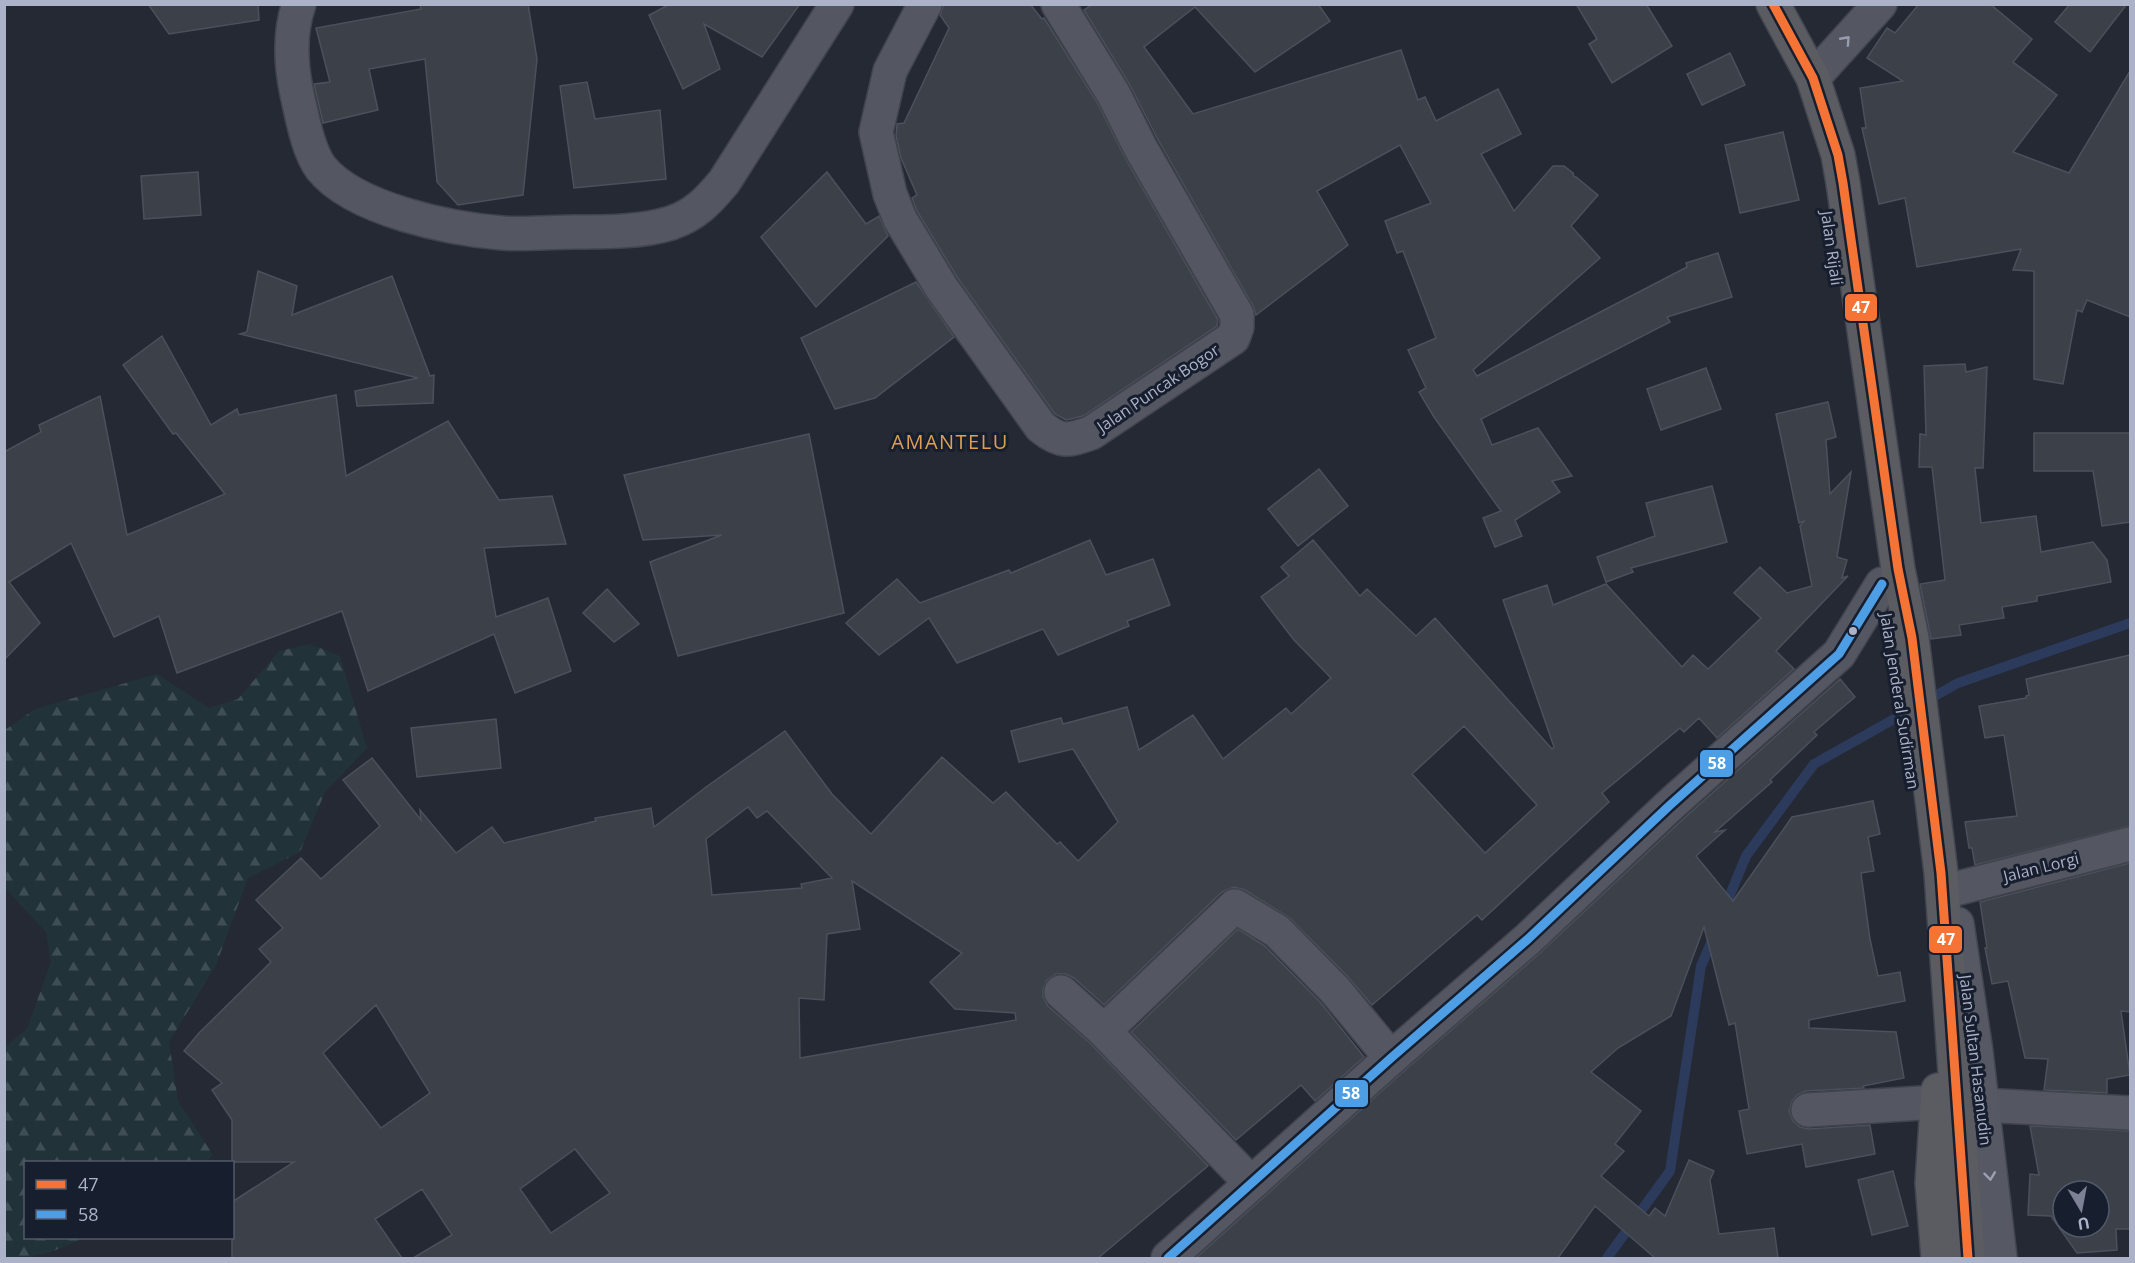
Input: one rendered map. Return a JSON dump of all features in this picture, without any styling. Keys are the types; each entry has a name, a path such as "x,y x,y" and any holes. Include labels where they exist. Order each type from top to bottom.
{"highway":[{"name":"Jalan Rijali","path":"1759,4 1794,73 1818,145 1853,401 1870,502"},
{"name":"Jalan Jenderal Sudirman","path":"1773,4 1813,78 1838,155 1898,569 1912,638 1903,662"},
{"name":"Jalan Jenderal Sudirman","path":"1870,502 1882,584 1903,662 1928,828 1939,1066 1932,1183 1938,1258"},
{"path":"1928,828 1946,881 1968,1258"}],"main road":[{"name":"Jalan Sultan Hasanudin","path":"1946,881 1966,983 2000,1258"}],"street":[{"path":"299,4 292,43 293,75 303,118 314,154 321,167 356,195 413,219 514,233 608,232 660,226 682,218 704,206 724,182 837,4"},
{"name":"Jalan Puncak Bogor","path":"925,4 890,71 876,132 890,194 900,219 941,287 1041,427 1055,438 1069,441 1091,433 1233,338 1237,327 1237,315 1140,147 1114,95 1058,4"},
{"path":"1813,78 1880,4"},
{"path":"1168,1258 1528,939 1669,806 1839,654 1882,584"},
{"name":"Jalan Lorgi","path":"1946,881 2130,844"},
{"path":"1104,1030 1236,906 1277,931 1335,990 1391,1058"},
{"path":"1061,992 1104,1030 1251,1184"},
{"path":"1808,1110 1938,1102"},
{"path":"1981,1105 2130,1113"}],"green space":[{"path":"310,644 340,656 367,748 325,792 300,852 248,878 216,965 169,1042 178,1101 213,1155 207,1161 24,1161 24,1239 82,1239 46,1253 5,1258 5,1047 27,1029 51,962 46,932 5,888 5,730 35,709 157,674 209,708 238,699 279,651"}],"building":[{"path":"148,4 258,4 259,20 169,34"},
{"path":"420,4 528,4 537,59 523,195 458,205 437,182 425,59 369,69 378,110 323,123 314,84 330,82 316,28 421,9"},
{"path":"670,4 800,4 762,57 704,24 720,69 683,89 649,15"},
{"path":"944,4 1030,4 1042,19 1044,18 1098,104 1124,156 1218,320 1217,326 1083,416 1066,420 1055,414 957,277 917,211 912,198 917,195 901,158 896,136 897,124 904,123 949,28 940,15"},
{"path":"1093,4 1318,4 1330,21 1255,72 1195,7 1144,47 1193,114 1401,50 1418,100 1425,97 1436,121 1498,89 1521,134 1481,154 1514,211 1553,166 1564,166 1573,173 1574,177 1598,195 1571,226 1600,258 1473,370 1477,376 1687,267 1686,263 1718,253 1732,297 1667,317 1670,322 1481,419 1492,445 1538,428 1572,476 1552,481 1560,492 1515,520 1522,536 1495,547 1483,518 1501,511 1434,417 1419,392 1426,388 1408,350 1436,338 1403,251 1397,253 1385,221 1431,203 1400,145 1317,191 1348,245 1256,315 1130,85 1084,10"},
{"path":"1576,4 1646,4 1672,46 1612,83 1589,44 1597,39"},
{"path":"1919,4 1990,4 2032,39 2013,62 2057,95 2013,152 2069,173 2130,71 2130,317 2087,300 2082,312 2077,310 2063,384 2034,379 2034,271 2013,270 2021,249 1917,267 1905,198 1879,204 1862,128 1866,128 1860,88 1903,81 1867,58 1887,28 1895,33"},
{"path":"2070,4 2127,4 2090,52 2055,22"},
{"path":"1730,53 1745,85 1702,105 1687,74"},
{"path":"587,82 595,119 660,110 666,179 574,188 560,86"},
{"path":"1783,132 1799,200 1740,213 1725,145"},
{"path":"198,172 201,215 144,219 141,176"},
{"path":"827,172 866,224 879,216 888,236 816,307 761,237"},
{"path":"258,271 297,286 292,315 392,276 430,376 434,375 433,403 357,406 355,391 418,378 240,334 247,332"},
{"path":"916,282 954,337 875,398 835,409 801,338"},
{"path":"162,336 211,425 237,409 239,415 336,395 346,476 448,421 499,500 552,496 566,544 484,548 496,617 548,598 571,671 515,693 494,634 368,691 342,611 177,673 159,616 114,637 71,543 9,582 40,623 4,660 4,452 41,432 39,425 100,396 127,535 225,494 176,433 173,434 123,365"},
{"path":"1965,364 1966,372 1987,367 1983,468 1975,468 1981,523 2036,516 2041,552 2093,542 2107,560 2111,582 2037,596 2037,601 2002,607 2004,618 1959,625 1961,635 1931,639 1920,584 1945,580 1932,467 1919,467 1920,434 1926,435 1924,366"},
{"path":"1706,368 1721,409 1661,430 1647,389"},
{"path":"1828,402 1836,437 1826,440 1830,494 1851,472 1837,557 1847,560 1842,578 1848,576 1776,651 1794,669 1717,738 1699,718 1684,732 1680,728 1602,793 1609,802 1482,920 1477,915 1372,1005 1290,918 1245,890 1234,887 1222,892 1104,1005 1074,978 1066,974 1056,974 1047,980 1043,989 1043,997 1048,1006 1091,1044 1208,1166 1098,1258 413,1258 452,1235 422,1189 375,1219 402,1258 232,1258 234,1201 294,1162 232,1161 232,1120 212,1090 222,1083 184,1051 199,1033 271,962 259,949 283,928 256,900 301,858 321,879 380,826 343,780 372,758 421,820 420,810 456,853 492,827 504,843 596,821 595,818 651,808 654,827 785,731 832,794 871,834 942,757 993,803 1006,792 1057,844 1060,842 1078,861 1118,822 1073,749 1019,762 1011,731 1061,718 1063,724 1127,707 1139,750 1193,715 1223,759 1286,708 1291,714 1331,678 1294,640 1261,597 1289,576 1281,567 1313,540 1360,596 1367,589 1416,636 1435,618 1552,749 1554,747 1503,600 1547,585 1553,605 1606,584 1682,667 1693,655 1708,669 1761,618 1734,593 1760,567 1787,593 1812,586 1800,526 1804,521 1799,523 1776,414","holes":["1464,726 1537,805 1485,853 1412,774","748,807 757,818 767,811 832,878 801,884 802,888 712,895 706,839","852,881 962,953 930,982 955,1009 1015,1013 1016,1020 800,1058 799,998 824,1000 827,934 860,929","376,1005 430,1093 381,1128 323,1053","575,1149 610,1193 551,1233 520,1189"]},
{"path":"2034,433 2130,433 2130,522 2102,526 2093,471 2034,471"},
{"path":"809,434 844,613 678,656 650,562 722,535 643,540 624,475"},
{"path":"1319,469 1348,506 1298,546 1268,509"},
{"path":"1712,486 1727,542 1631,568 1633,572 1606,582 1597,557 1655,536 1646,503"},
{"path":"1090,540 1106,575 1153,559 1170,605 1127,621 1129,626 1058,655 1043,629 957,663 929,618 879,655 846,623 897,579 920,603 1009,570 1011,573"},
{"path":"607,589 639,624 614,642 583,613"},
{"path":"2130,655 2130,826 1975,865 1972,848 1969,848 1965,822 2017,816 2004,735 1985,738 1979,706 2026,698 2029,695 2026,679"},
{"path":"1840,679 1855,697 1814,732 1817,735 1770,780 1772,782 1715,832 1725,830 1696,856 1733,901 1792,817 1873,801 1880,834 1868,837 1874,871 1861,873 1870,939 1878,976 1900,972 1905,1001 1809,1020 1809,1028 1896,1032 1904,1078 1863,1086 1864,1088 1806,1091 1797,1095 1789,1111 1793,1121 1800,1127 1809,1129 1870,1125 1875,1154 1806,1167 1802,1144 1747,1154 1739,1111 1749,1109 1735,1023 1729,1025 1704,927 1671,1016 1618,1048 1591,1072 1641,1111 1615,1144 1624,1151 1601,1176 1649,1216 1655,1208 1665,1216 1689,1160 1714,1171 1710,1180 1719,1234 1774,1228 1778,1258 1655,1258 1595,1206 1558,1258 1196,1258 1403,1072 1540,953 1682,820"},
{"path":"496,719 501,768 417,777 411,728"},
{"path":"2130,863 2130,1012 2121,1011 2130,1075 2107,1079 2107,1093 2044,1090 2048,1059 2025,1058 2008,981 1992,984 1980,902"},
{"path":"1238,929 1265,946 1321,1003 1364,1057 1315,1101 1301,1085 1236,1140 1131,1032"},
{"path":"2030,1126 2130,1131 2130,1229 2116,1229 2117,1250 2077,1253 2067,1239 2111,1239 2111,1179 2051,1179 2051,1216 2028,1215 2030,1174 2039,1175"},
{"path":"1893,1171 1908,1226 1872,1235 1858,1180"}],"waterway":[{"path":"1725,907 1746,856 1814,764 1958,683 2130,623"},
{"path":"1607,1258 1670,1171 1701,966 1714,936"}],"transit line":[{"name":"47","path":"1773,4 1813,78 1838,155 1843,183 1898,569 1912,638 1941,873 1968,1258"},
{"name":"58","path":"1168,1258 1528,939 1669,806 1839,654 1882,584"}],"district":[{"name":"AMANTELU","path":"950,442"}]}
